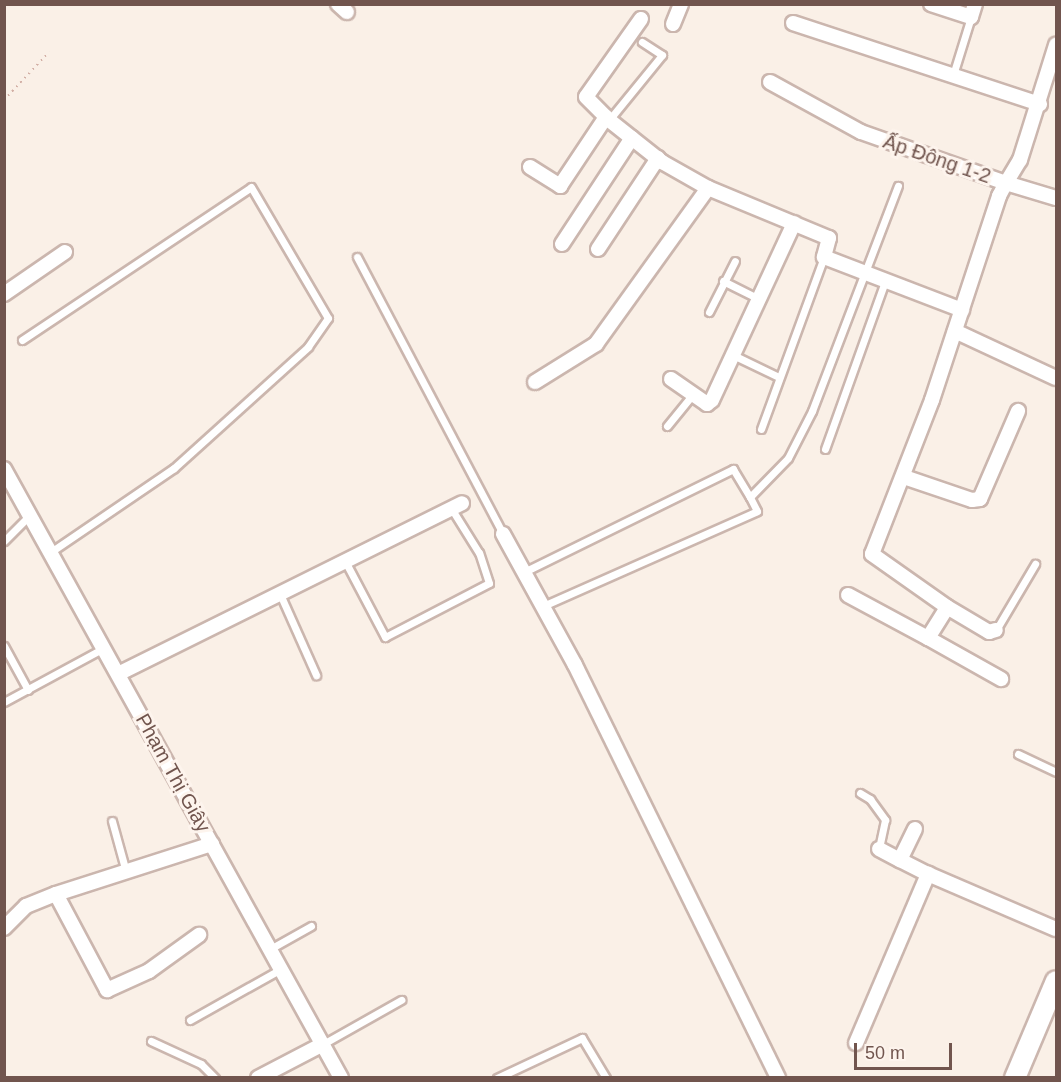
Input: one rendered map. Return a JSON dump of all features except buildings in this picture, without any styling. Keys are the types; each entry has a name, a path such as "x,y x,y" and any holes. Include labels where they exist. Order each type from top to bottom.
{"street":[{"path":"673,24 681,4"},
{"path":"931,4 973,11"},
{"path":"641,19 586,96 607,119 658,158 708,188 829,238 824,256 962,310"},
{"path":"793,23 1040,104"},
{"name":"Ấp Đông 1-2","path":"770,82 861,132 1006,183 1020,160 1040,104 1056,45"},
{"path":"530,167 560,186 607,119"},
{"path":"562,244 632,138"},
{"path":"597,249 658,158"},
{"path":"996,630 989,632 947,607 872,554 904,477 1006,183 1056,198"},
{"path":"535,382 596,344 708,188"},
{"path":"671,379 707,404 712,400 794,223"},
{"path":"4,294 65,252"},
{"path":"955,331 1056,378"},
{"path":"904,477 972,500 980,499 1018,411"},
{"name":"Phạm Thị Giây","path":"4,469 341,1077"},
{"path":"118,674 457,506"},
{"path":"503,534 526,571 778,1077"},
{"path":"848,595 1001,679"},
{"path":"928,638 947,607"},
{"path":"900,860 915,829"},
{"path":"4,928 26,906 56,894 212,844"},
{"path":"879,849 928,874 1056,929"},
{"path":"856,1043 928,874"},
{"path":"56,894 107,990 149,971 199,935"},
{"path":"1016,1077 1056,981"},
{"path":"258,1077 323,1044"}],"lane":[{"path":"953,75 973,11"},
{"path":"607,119 662,55 642,42"},
{"path":"750,497 788,458 812,411 898,186"},
{"path":"22,340 250,187 328,318 308,347 174,468 51,552"},
{"path":"761,429 824,256"},
{"path":"357,257 503,534"},
{"path":"709,312 735,261"},
{"path":"723,281 759,299"},
{"path":"825,449 885,281"},
{"path":"733,355 779,377"},
{"path":"667,426 693,394"},
{"path":"526,571 733,469 750,497 757,512 752,516 543,606"},
{"path":"345,561 385,637 489,583 479,553 457,506"},
{"path":"4,541 30,515"},
{"path":"996,630 1035,564"},
{"path":"280,594 316,675"},
{"path":"4,646 28,690"},
{"path":"4,702 104,648"},
{"path":"1018,754 1056,772"},
{"path":"860,793 870,799 885,820 879,849"},
{"path":"112,821 126,872"},
{"path":"270,949 311,926"},
{"path":"190,1020 281,969"},
{"path":"323,1044 401,1000"},
{"path":"497,1077 582,1038 606,1077"},
{"path":"151,1041 201,1064 214,1077"}],"path":[{"path":"4,100 49,52"}]}
